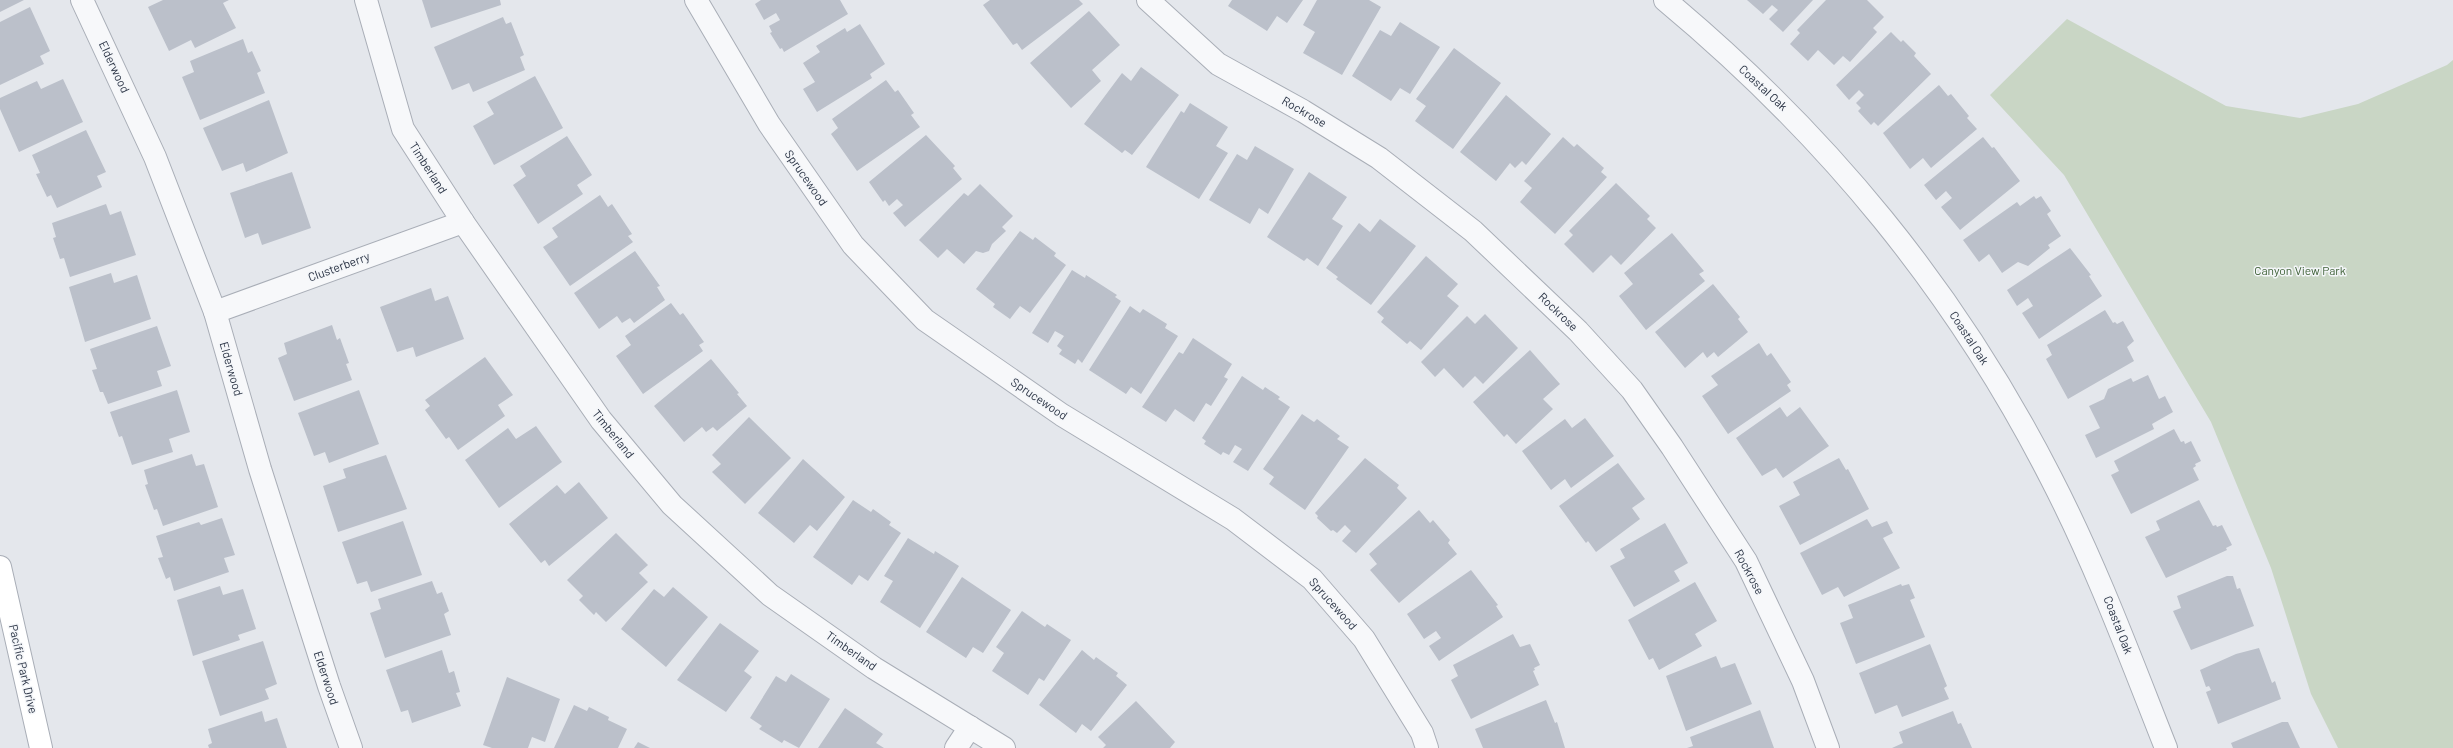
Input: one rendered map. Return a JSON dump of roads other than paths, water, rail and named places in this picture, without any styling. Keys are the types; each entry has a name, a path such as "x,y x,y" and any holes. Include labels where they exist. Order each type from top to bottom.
{"main road":[{"name":"Pacific Park Drive","path":"0,567 41,748"}],"street":[{"name":"Elderwood","path":"82,0 155,157 214,312 262,477 329,686 351,748"},
{"name":"Timberland","path":"366,0 403,129 464,222 600,420 672,505 770,595 874,668 1004,748"},
{"name":"Sprucewood","path":"696,0 769,124 853,245 925,320 1062,415 1233,519 1312,579 1364,639 1422,733 1427,748"},
{"name":"Rockrose","path":"1148,0 1218,64 1303,110 1379,158 1473,230 1593,347 1632,390 1672,446 1746,561 1803,681 1828,748"},
{"name":"Coastal Oak","path":"1665,0 1704,32 1786,109 1862,191 1928,276 1996,380 2051,477 2102,586 2166,748"},
{"name":"Clusterberry","path":"214,312 464,222"},
{"path":"956,748 970,727"}],"park label":[{"name":"Canyon View Park","path":"2300,271"}]}
